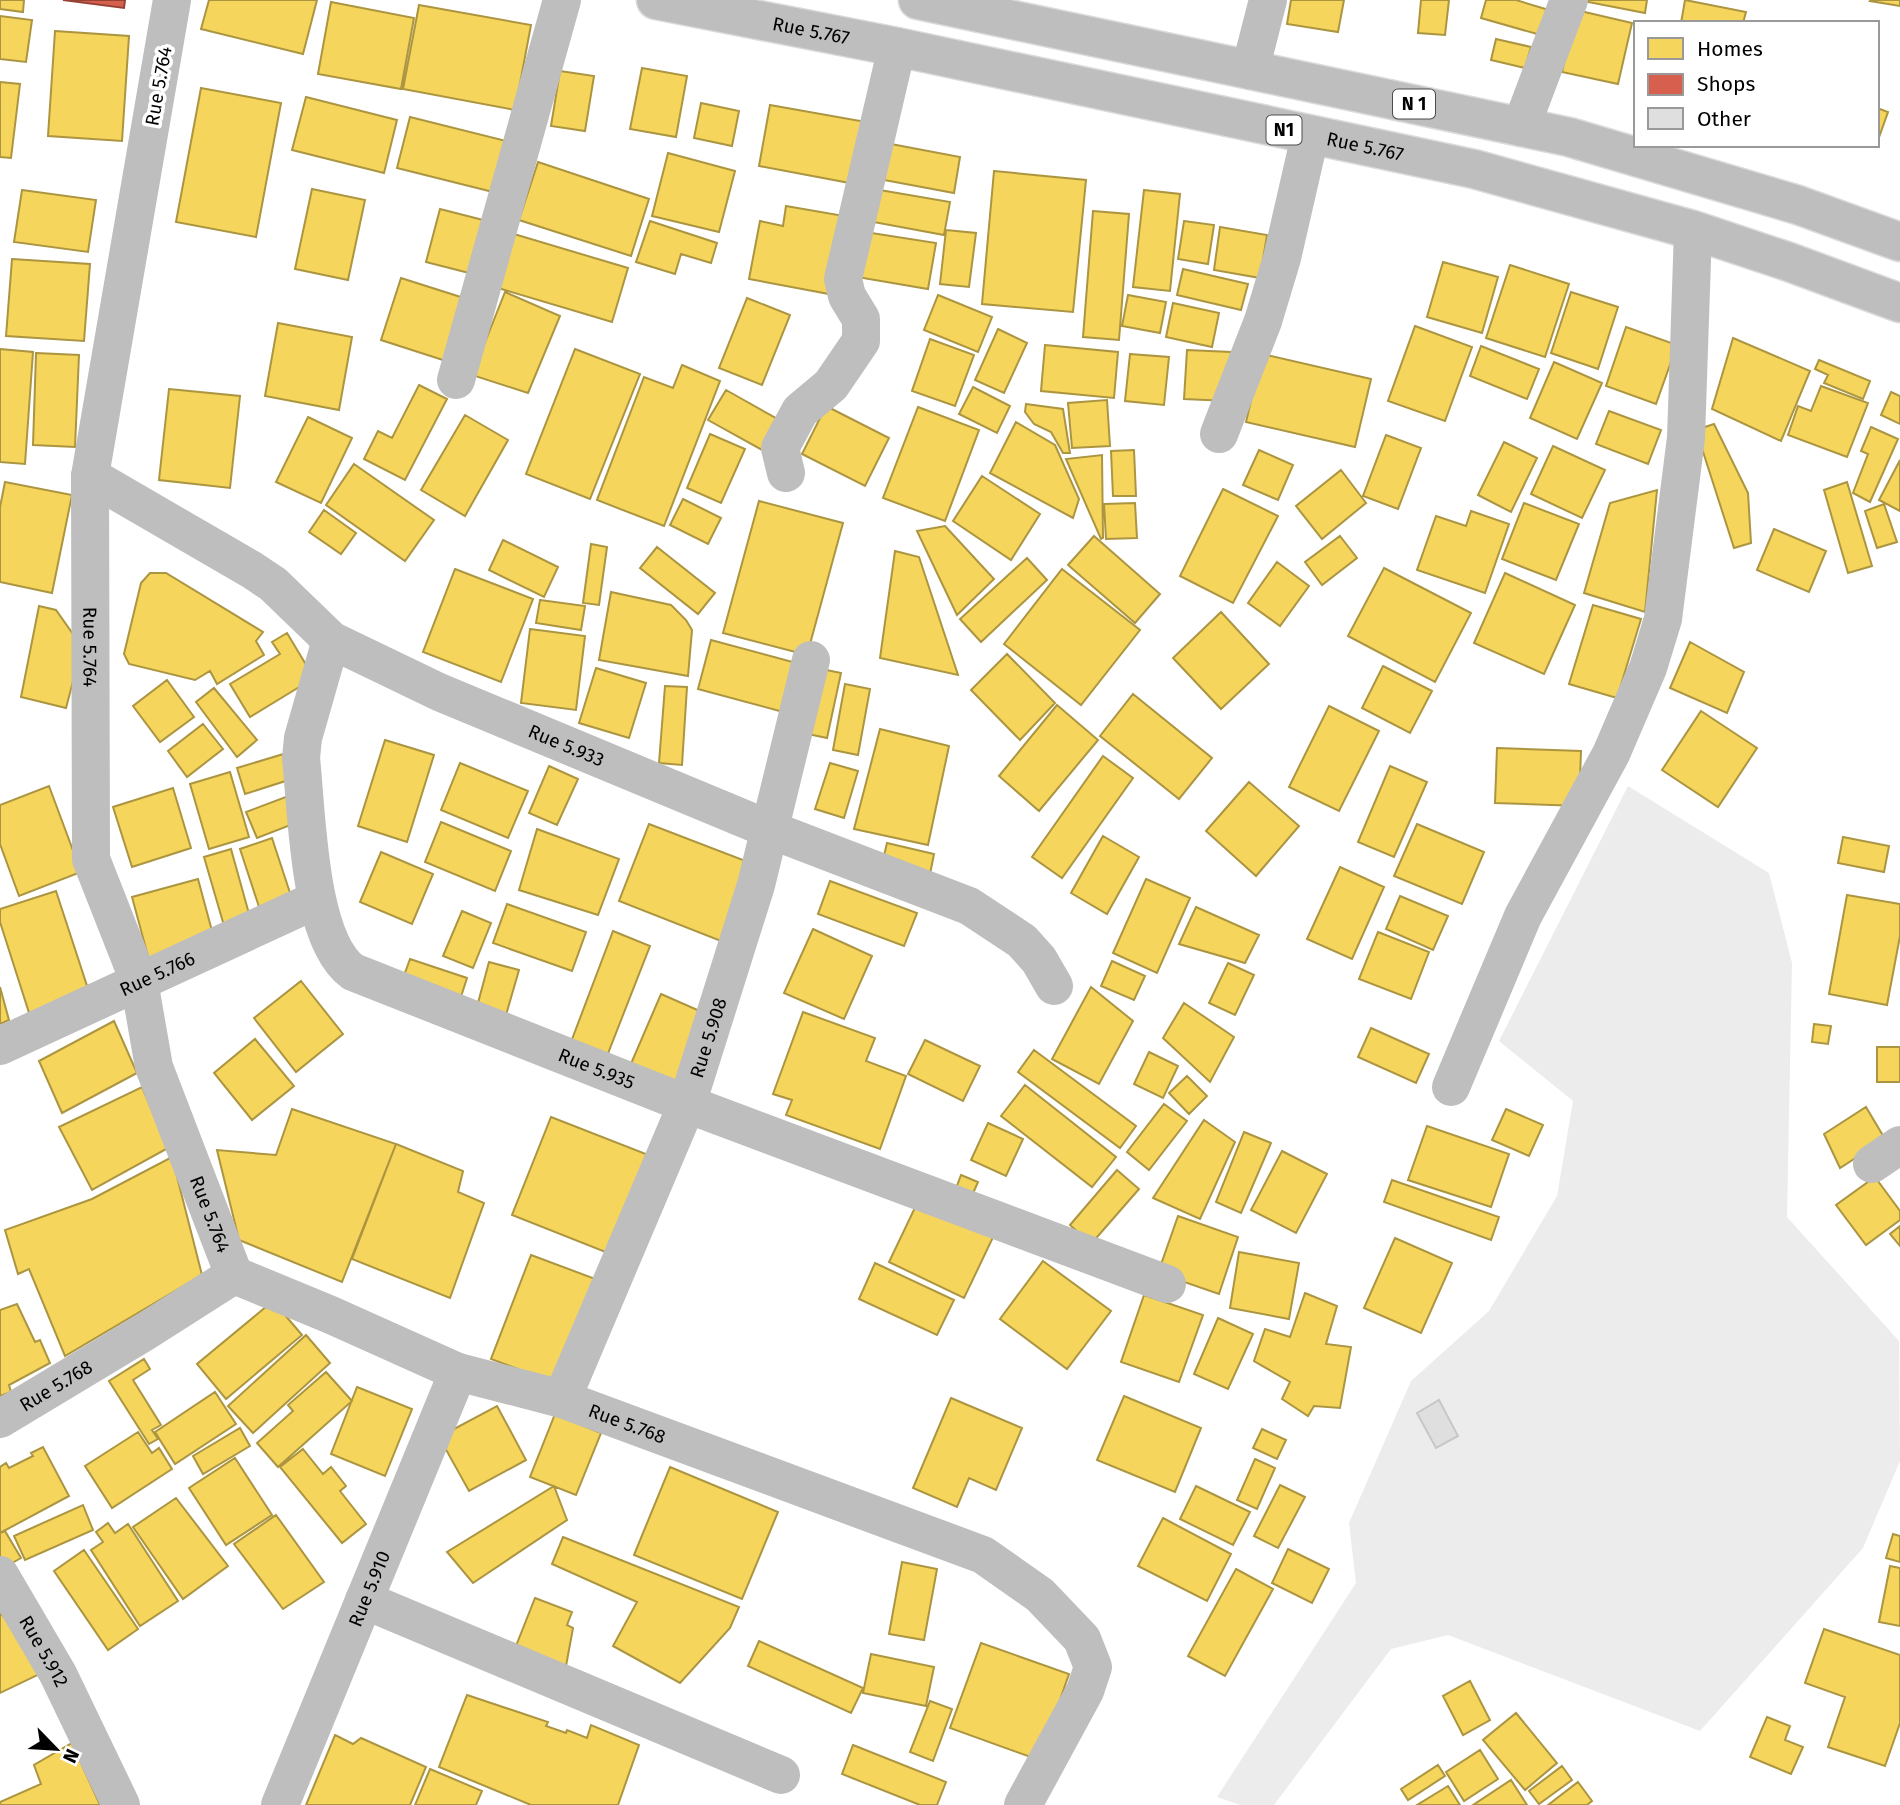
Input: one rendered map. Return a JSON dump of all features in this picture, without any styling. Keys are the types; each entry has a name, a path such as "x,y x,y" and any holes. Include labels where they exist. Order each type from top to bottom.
{"main road":[{"name":"Rue 5.764","path":"172,0 90,476 92,859 139,981 154,1067 234,1275"},
{"path":"456,380 562,0"},
{"name":"Rue 5.767","path":"656,0 897,47 1474,169 1693,230 1900,303"},
{"name":"N 1","path":"919,0 1569,137 1798,205 1900,242"},
{"path":"1250,70 1268,0"},
{"path":"1521,127 1569,0"},
{"path":"786,472 780,448 800,411 831,385 861,341 861,319 848,296 843,279 897,47"},
{"path":"1219,434 1263,321 1279,271 1310,136"},
{"path":"1451,1087 1523,916 1611,754 1648,668 1664,618 1686,438 1693,230"},
{"name":"Rue 5.933","path":"90,476 253,570 273,584 331,640 439,692 771,830 969,906 1022,941 1040,960 1054,986"},
{"name":"Rue 5.935","path":"331,640 303,738 301,758 316,901 336,954 343,965 354,972 687,1104 1167,1284"},
{"name":"Rue 5.908","path":"562,1399 687,1104 756,885 811,660"},
{"name":"Rue 5.766","path":"0,1045 316,901"},
{"name":"Rue 5.768","path":"0,1419 234,1275 458,1372 562,1399 983,1555 1040,1595 1082,1639 1093,1667 1086,1691 1023,1805"},
{"name":"Rue 5.910","path":"280,1805 458,1372"},
{"name":"Rue 5.912","path":"0,1575 58,1674 121,1805"},
{"path":"364,1600 780,1775"}],"shaded area":[{"path":"1628,786 1769,873 1792,963 1787,1217 1899,1341 1900,1461 1863,1548 1700,1731 1448,1635 1391,1649 1274,1805 1240,1805 1217,1797 1356,1583 1349,1523 1411,1381 1489,1311 1557,1196 1573,1101 1499,1041"}],"building: Homes":[{"path":"0,0 24,0 23,12 0,9"},
{"path":"209,0 317,0 303,54 201,29"},
{"path":"1291,0 1344,0 1338,32 1287,24"},
{"path":"1421,0 1449,0 1445,35 1418,33"},
{"path":"1486,0 1516,0 1552,11 1544,36 1481,18"},
{"path":"1588,0 1647,0 1645,13"},
{"path":"1685,0 1746,12 1744,21 1681,21"},
{"path":"1900,0 1900,6 1870,1"},
{"path":"331,2 414,18 401,89 318,74"},
{"path":"419,5 531,25 515,110 403,89"},
{"path":"1576,10 1632,23 1618,84 1562,72"},
{"path":"0,16 32,20 26,62 0,59"},
{"path":"55,31 129,36 122,141 48,136"},
{"path":"1496,39 1531,47 1525,68 1491,60"},
{"path":"642,68 687,76 676,137 630,129"},
{"path":"560,71 594,76 585,131 551,126"},
{"path":"0,82 20,84 11,158 0,157"},
{"path":"201,88 281,103 256,237 176,222"},
{"path":"306,97 397,120 384,173 292,150"},
{"path":"701,103 739,111 732,146 694,138"},
{"path":"770,105 866,122 855,184 759,166"},
{"path":"1879,109 1888,112 1879,137"},
{"path":"410,117 514,143 501,194 397,168"},
{"path":"891,144 960,157 954,193 884,180"},
{"path":"668,153 735,171 719,232 652,216"},
{"path":"538,162 649,199 631,256 519,220"},
{"path":"994,171 1086,180 1073,312 982,304"},
{"path":"312,189 365,200 348,280 295,269"},
{"path":"874,189 950,202 944,235 868,221"},
{"path":"22,190 96,200 88,252 14,242"},
{"path":"1144,190 1180,194 1170,291 1133,287"},
{"path":"786,206 844,216 829,294 749,279 760,221 783,226"},
{"path":"440,209 487,221 473,274 426,262"},
{"path":"1093,211 1129,214 1119,340 1083,337"},
{"path":"650,221 717,243 711,263 681,254 675,274 636,262"},
{"path":"1184,221 1214,225 1208,264 1178,259"},
{"path":"1220,227 1267,235 1260,278 1214,270"},
{"path":"946,230 976,233 969,287 940,284"},
{"path":"865,232 936,243 928,289 857,277"},
{"path":"514,234 628,268 612,322 498,288"},
{"path":"12,259 90,264 84,341 6,336"},
{"path":"1443,262 1498,277 1482,333 1427,317"},
{"path":"1510,265 1569,284 1545,357 1486,338"},
{"path":"1183,269 1248,284 1241,310 1177,295"},
{"path":"401,278 470,300 449,362 381,340"},
{"path":"505,292 560,316 528,393 472,375"},
{"path":"1571,292 1618,307 1598,369 1551,353"},
{"path":"938,295 992,317 978,352 924,330"},
{"path":"1128,295 1166,302 1160,333 1122,326"},
{"path":"747,298 790,315 762,385 719,368"},
{"path":"1173,303 1219,313 1212,347 1166,337"},
{"path":"278,323 352,337 339,410 265,396"},
{"path":"1415,326 1472,347 1445,421 1388,401"},
{"path":"1626,327 1677,345 1656,404 1606,386"},
{"path":"998,329 1027,343 1004,393 975,380"},
{"path":"1733,338 1810,371 1781,441 1712,409"},
{"path":"930,339 974,355 955,406 912,391"},
{"path":"1045,345 1118,352 1114,398 1041,391"},
{"path":"1481,346 1539,369 1527,399 1470,376"},
{"path":"0,349 33,352 25,464 0,462"},
{"path":"575,349 640,374 590,499 526,474"},
{"path":"1187,350 1231,352 1228,401 1184,399"},
{"path":"36,353 79,355 75,447 33,445"},
{"path":"1130,354 1169,357 1164,405 1125,401"},
{"path":"1262,354 1371,379 1355,447 1246,422"},
{"path":"1819,360 1870,381 1863,399 1824,383 1828,375 1815,369"},
{"path":"1554,362 1602,383 1577,439 1530,418"},
{"path":"682,365 720,381 664,526 597,500 644,377 673,388"},
{"path":"419,385 447,399 405,480 364,459 378,431 392,438"},
{"path":"1821,386 1868,403 1847,457 1788,435 1798,406 1811,411"},
{"path":"973,387 1010,406 997,433 959,414"},
{"path":"169,389 240,396 230,488 159,480"},
{"path":"726,390 781,421 764,451 708,420"},
{"path":"1891,392 1900,396 1900,424 1881,415"},
{"path":"1107,400 1110,446 1072,448 1068,403"},
{"path":"1026,404 1063,409 1070,453 1063,453 1051,432 1034,424 1025,412"},
{"path":"826,406 889,438 865,486 802,454"},
{"path":"918,407 979,430 945,521 883,498"},
{"path":"1609,411 1661,430 1648,464 1596,444"},
{"path":"465,415 508,440 465,516 421,490"},
{"path":"308,417 352,438 321,503 276,482"},
{"path":"1016,422 1055,445 1079,499 1073,518 990,473"},
{"path":"1714,424 1748,493 1751,543 1734,548 1696,430"},
{"path":"1871,427 1898,439 1870,502 1853,493 1868,454 1861,451"},
{"path":"710,434 745,449 721,503 687,488"},
{"path":"1386,435 1421,448 1398,509 1363,496"},
{"path":"1504,442 1537,458 1511,512 1478,495"},
{"path":"1553,446 1605,470 1582,518 1531,494"},
{"path":"1134,450 1136,496 1113,496 1111,451"},
{"path":"1259,450 1293,465 1278,500 1243,485"},
{"path":"1102,455 1103,538 1101,539 1066,459"},
{"path":"1900,460 1900,511 1879,500"},
{"path":"354,464 434,520 405,561 326,505"},
{"path":"1341,470 1366,503 1322,539 1296,506"},
{"path":"982,476 1040,514 1011,560 953,521"},
{"path":"5,482 72,495 52,593 0,582 0,507"},
{"path":"1847,482 1872,566 1848,573 1824,490"},
{"path":"1223,489 1278,516 1233,603 1180,576"},
{"path":"1657,490 1645,612 1584,593 1610,503"},
{"path":"683,499 721,518 708,544 670,525"},
{"path":"759,501 843,523 807,655 723,633"},
{"path":"1135,503 1137,538 1106,539 1104,504"},
{"path":"1524,503 1579,524 1556,580 1502,559"},
{"path":"1884,504 1897,542 1877,548 1865,511"},
{"path":"324,510 356,533 341,554 309,532"},
{"path":"1471,511 1509,524 1485,593 1417,570 1436,516 1466,526"},
{"path":"945,526 994,579 957,615 917,531"},
{"path":"1774,529 1826,551 1809,592 1757,570"},
{"path":"1094,536 1160,594 1135,623 1068,565"},
{"path":"1340,536 1357,558 1322,585 1305,562"},
{"path":"503,540 558,567 544,597 489,570"},
{"path":"591,544 607,547 599,605 583,603"},
{"path":"657,547 715,593 698,614 640,568"},
{"path":"895,551 919,557 958,675 880,658"},
{"path":"1027,558 1047,580 981,642 960,619"},
{"path":"1277,562 1309,586 1280,626 1248,603"},
{"path":"1384,568 1471,613 1435,682 1348,636"},
{"path":"455,569 533,599 501,682 423,652"},
{"path":"1062,569 1140,630 1081,705 1004,644"},
{"path":"150,573 166,573 263,632 256,641 264,655 217,684 210,671 195,680 129,664 124,654 141,583"},
{"path":"1505,573 1575,605 1544,674 1474,643"},
{"path":"611,592 671,605 686,620 692,630 688,676 599,660"},
{"path":"540,600 585,606 581,630 536,623"},
{"path":"1593,605 1641,619 1617,698 1569,684"},
{"path":"39,606 56,610 82,647 66,708 21,697"},
{"path":"1221,612 1269,664 1221,709 1173,658"},
{"path":"530,629 585,636 576,710 521,703"},
{"path":"287,633 314,678 250,717 230,684 280,654 272,642"},
{"path":"711,640 800,664 787,713 698,689"},
{"path":"1690,642 1744,672 1727,713 1670,688"},
{"path":"1007,654 1055,703 1020,740 971,690"},
{"path":"1383,666 1432,691 1410,733 1362,708"},
{"path":"596,668 646,683 629,738 579,723"},
{"path":"817,668 841,673 827,738 803,733"},
{"path":"167,680 194,717 160,742 133,706"},
{"path":"845,684 870,689 858,755 833,750"},
{"path":"665,686 687,687 682,765 659,763"},
{"path":"214,688 257,740 237,757 196,702"},
{"path":"1133,694 1212,758 1179,799 1100,736"},
{"path":"1057,705 1098,740 1039,811 999,776"},
{"path":"1329,706 1379,731 1339,811 1289,787"},
{"path":"1701,711 1757,748 1718,807 1662,770"},
{"path":"203,724 223,749 187,777 168,751"},
{"path":"880,729 949,746 928,845 854,829"},
{"path":"385,740 434,755 407,842 358,826"},
{"path":"1497,748 1581,751 1579,806 1495,803"},
{"path":"290,752 298,777 245,794 237,768"},
{"path":"1103,756 1133,778 1062,878 1032,857"},
{"path":"460,763 528,791 508,838 441,810"},
{"path":"830,763 858,771 844,818 815,809"},
{"path":"549,766 578,779 557,825 529,813"},
{"path":"1390,766 1427,782 1394,857 1358,842"},
{"path":"230,772 249,837 209,849 190,784"},
{"path":"1249,782 1299,826 1256,876 1206,831"},
{"path":"49,786 81,872 19,896 0,844 0,805"},
{"path":"173,788 191,848 132,867 113,807"},
{"path":"291,795 301,821 257,838 246,812"},
{"path":"441,822 511,851 495,891 425,862"},
{"path":"649,824 756,865 726,943 619,901"},
{"path":"1417,824 1484,852 1462,904 1394,876"},
{"path":"537,829 619,859 598,915 519,890"},
{"path":"1103,836 1139,857 1107,914 1071,893"},
{"path":"1843,837 1889,846 1884,872 1838,863"},
{"path":"272,838 293,902 261,913 240,849"},
{"path":"887,843 934,854 929,879 881,868"},
{"path":"231,849 253,928 227,936 204,857"},
{"path":"381,852 433,874 412,924 360,902"},
{"path":"1340,867 1384,887 1352,959 1307,939"},
{"path":"198,879 215,942 149,960 132,897"},
{"path":"1146,879 1190,898 1157,973 1113,953"},
{"path":"830,881 917,913 904,946 818,914"},
{"path":"56,891 91,998 31,1019 0,922 0,909"},
{"path":"1847,895 1900,904 1900,936 1887,1005 1829,994"},
{"path":"1400,896 1448,916 1433,950 1386,929"},
{"path":"507,904 586,932 572,971 493,943"},
{"path":"1196,907 1259,935 1245,963 1179,944"},
{"path":"462,911 491,923 473,968 443,956"},
{"path":"813,929 872,956 844,1019 784,993"},
{"path":"613,931 650,946 607,1056 571,1042"},
{"path":"1378,932 1429,952 1411,999 1359,979"},
{"path":"410,959 467,978 459,1003 401,984"},
{"path":"1112,961 1145,976 1134,1000 1101,986"},
{"path":"489,962 519,970 504,1022 475,1014"},
{"path":"1228,963 1254,975 1235,1015 1209,1003"},
{"path":"301,981 343,1034 296,1072 254,1018"},
{"path":"0,987 9,1020 0,1024"},
{"path":"1091,987 1133,1021 1099,1084 1052,1059"},
{"path":"661,994 709,1015 679,1087 630,1066"},
{"path":"1184,1003 1234,1037 1210,1082 1163,1038"},
{"path":"803,1012 875,1038 866,1061 906,1076 880,1149 786,1115 792,1100 773,1094"},
{"path":"114,1021 137,1073 62,1113 39,1061"},
{"path":"1814,1024 1831,1026 1828,1044 1812,1042"},
{"path":"1371,1028 1429,1054 1416,1083 1358,1057"},
{"path":"255,1039 294,1086 252,1120 214,1073"},
{"path":"925,1040 980,1066 963,1101 908,1074"},
{"path":"1877,1047 1900,1047 1900,1082 1877,1082"},
{"path":"1034,1050 1136,1126 1120,1148 1018,1072"},
{"path":"1149,1052 1178,1066 1163,1098 1134,1084"},
{"path":"1187,1076 1207,1096 1189,1114 1169,1093"},
{"path":"1025,1085 1116,1157 1092,1187 1001,1116"},
{"path":"142,1087 168,1148 92,1190 59,1127"},
{"path":"1164,1104 1187,1121 1149,1170 1127,1152"},
{"path":"1866,1107 1885,1139 1840,1168 1824,1134"},
{"path":"292,1109 396,1144 342,1282 239,1240 217,1150 276,1155"},
{"path":"1506,1109 1543,1125 1529,1156 1492,1140"},
{"path":"551,1117 651,1156 613,1255 512,1215"},
{"path":"1204,1120 1235,1142 1200,1219 1153,1198"},
{"path":"988,1123 1023,1139 1006,1176 971,1160"},
{"path":"1427,1126 1509,1154 1491,1207 1408,1180"},
{"path":"1244,1132 1271,1143 1241,1213 1216,1202"},
{"path":"396,1144 463,1171 458,1192 484,1203 450,1298 352,1259"},
{"path":"1282,1151 1327,1174 1296,1233 1251,1210"},
{"path":"172,1157 202,1275 65,1356 29,1269 18,1274 5,1230 92,1199"},
{"path":"1117,1170 1139,1189 1091,1244 1070,1225"},
{"path":"961,1175 978,1182 971,1198 955,1191"},
{"path":"1875,1177 1900,1211 1900,1220 1866,1245 1836,1205"},
{"path":"1392,1180 1499,1217 1491,1240 1384,1202"},
{"path":"921,1195 996,1231 964,1298 889,1262"},
{"path":"1178,1216 1238,1237 1219,1294 1158,1273"},
{"path":"1900,1226 1900,1246 1890,1234"},
{"path":"1395,1238 1452,1263 1421,1333 1364,1308"},
{"path":"1239,1252 1299,1263 1289,1319 1230,1308"},
{"path":"531,1255 598,1280 558,1384 491,1359"},
{"path":"1043,1261 1111,1311 1067,1369 1000,1319"},
{"path":"875,1263 954,1300 937,1335 859,1299"},
{"path":"1305,1293 1337,1306 1326,1344 1351,1347 1340,1408 1314,1406 1308,1416 1282,1399 1290,1382 1254,1361 1265,1329 1290,1337"},
{"path":"1144,1295 1203,1315 1179,1382 1121,1362"},
{"path":"273,1301 302,1335 226,1399 197,1364"},
{"path":"17,1304 35,1342 40,1340 50,1363 9,1385 11,1392 0,1396 0,1310"},
{"path":"1218,1318 1253,1334 1228,1389 1194,1374"},
{"path":"306,1335 330,1363 253,1433 228,1406"},
{"path":"144,1359 150,1369 133,1380 161,1425 152,1430 158,1439 149,1444 109,1381"},
{"path":"326,1372 352,1401 278,1467 257,1443 293,1411 288,1405"},
{"path":"357,1387 412,1409 385,1476 331,1454"},
{"path":"215,1392 236,1424 175,1464 155,1432"},
{"path":"1124,1396 1201,1428 1175,1492 1097,1460"},
{"path":"951,1398 1022,1428 996,1490 969,1478 957,1507 913,1488"},
{"path":"497,1406 526,1460 469,1491 439,1437"},
{"path":"555,1414 601,1433 576,1495 530,1477"},
{"path":"240,1428 250,1446 203,1474 193,1456"},
{"path":"1262,1429 1286,1440 1277,1459 1253,1448"},
{"path":"138,1432 152,1453 159,1448 172,1469 112,1508 85,1466"},
{"path":"43,1447 69,1496 0,1533 0,1467 6,1463 9,1468 33,1456 31,1453"},
{"path":"303,1449 323,1474 331,1467 346,1486 340,1491 366,1524 342,1543 280,1467"},
{"path":"235,1458 272,1515 226,1545 189,1488"},
{"path":"1255,1459 1275,1468 1257,1509 1237,1500"},
{"path":"670,1467 778,1512 742,1599 634,1555"},
{"path":"1280,1485 1305,1497 1278,1548 1254,1536"},
{"path":"554,1486 567,1520 473,1583 447,1552"},
{"path":"1196,1486 1250,1512 1233,1545 1180,1519"},
{"path":"176,1498 228,1566 183,1599 133,1527"},
{"path":"83,1505 93,1530 25,1560 14,1536"},
{"path":"276,1515 324,1582 283,1609 234,1544"},
{"path":"1163,1518 1231,1554 1207,1601 1138,1566"},
{"path":"108,1523 115,1533 128,1524 178,1601 140,1626 91,1550 103,1542 96,1532"},
{"path":"5,1531 21,1558 5,1567 0,1559 0,1533"},
{"path":"1893,1534 1900,1536 1900,1562 1886,1558"},
{"path":"563,1537 739,1607 730,1628 680,1683 613,1646 637,1602 552,1564"},
{"path":"1288,1549 1329,1569 1312,1603 1272,1583"},
{"path":"84,1550 138,1629 108,1650 54,1571"},
{"path":"902,1562 937,1569 924,1640 889,1634"},
{"path":"1890,1566 1900,1568 1900,1626 1879,1622"},
{"path":"1236,1569 1273,1589 1225,1676 1188,1656"},
{"path":"535,1598 572,1612 567,1625 573,1628 566,1666 516,1646"},
{"path":"0,1612 46,1671 0,1693"},
{"path":"1824,1629 1900,1655 1900,1723 1885,1766 1828,1747 1845,1697 1805,1683"},
{"path":"759,1641 863,1688 851,1713 748,1666"},
{"path":"981,1643 1069,1674 1039,1760 950,1728"},
{"path":"871,1654 934,1667 926,1706 863,1693"},
{"path":"1470,1681 1490,1720 1463,1735 1443,1696"},
{"path":"467,1695 548,1722 546,1726 566,1733 567,1730 587,1738 591,1725 639,1745 618,1805 531,1805 439,1767"},
{"path":"930,1701 952,1709 933,1761 910,1752"},
{"path":"1516,1713 1557,1763 1525,1790 1483,1740"},
{"path":"1767,1717 1790,1726 1785,1740 1803,1747 1791,1774 1750,1757"},
{"path":"335,1735 353,1744 361,1738 426,1767 410,1805 306,1805"},
{"path":"72,1743 100,1805 0,1805 0,1802 41,1784 34,1765"},
{"path":"853,1745 946,1782 937,1805 920,1805 842,1774"},
{"path":"1480,1750 1498,1779 1464,1801 1446,1772"},
{"path":"1438,1765 1445,1776 1408,1800 1401,1789"},
{"path":"1562,1766 1572,1780 1539,1804 1529,1791"},
{"path":"430,1769 482,1791 476,1805 415,1805"},
{"path":"1511,1780 1527,1805 1473,1805"},
{"path":"1578,1782 1592,1801 1587,1805 1548,1805"},
{"path":"1448,1786 1460,1805 1417,1805"}],"building: Shops":[{"path":"63,0 125,0 124,8"}],"building: Other":[{"path":"1439,1400 1458,1436 1436,1448 1417,1413"}]}
